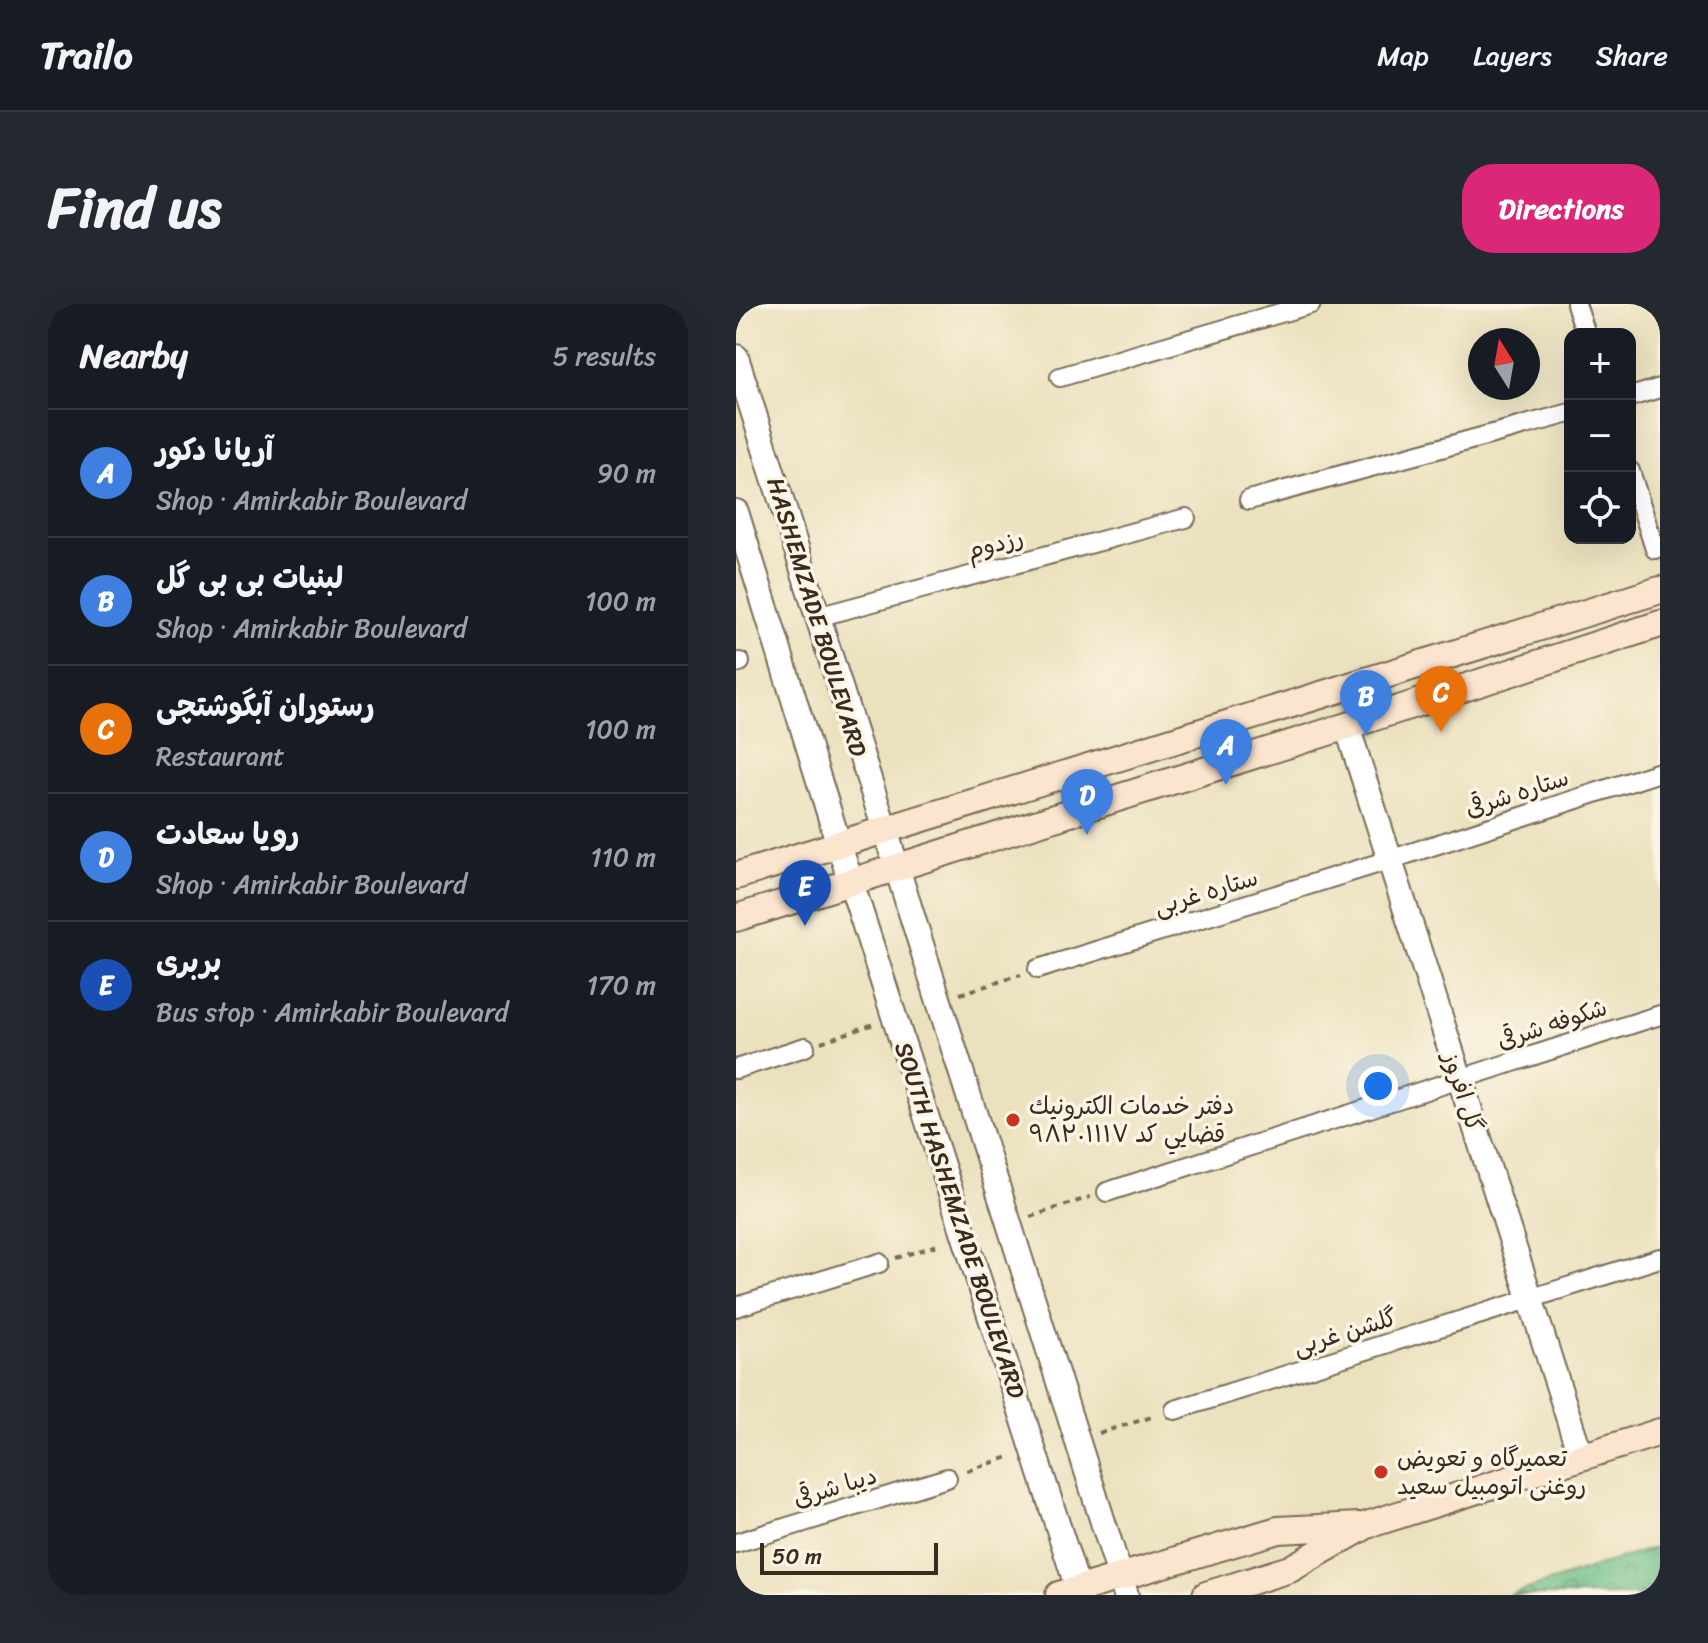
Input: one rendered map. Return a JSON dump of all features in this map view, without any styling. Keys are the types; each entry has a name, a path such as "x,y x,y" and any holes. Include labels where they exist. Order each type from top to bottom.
{"main road":[{"path":"736,876 1660,590"},
{"path":"736,918 1660,624"},
{"path":"1206,1595 1290,1569 1367,1525 1660,1432"},
{"path":"1072,1593 1123,1586 1278,1530 1367,1525"}],"street":[{"path":"1060,377 1311,304"},
{"path":"1576,304 1584,328"},
{"name":"HASHEMZADE BOULEVARD","path":"736,357 897,867"},
{"path":"1636,395 1660,388"},
{"path":"1249,500 1564,415"},
{"path":"1630,472 1655,549"},
{"name":"HASHEMZADE BOULEVARD","path":"736,512 839,845"},
{"name":"رزدوم","path":"817,617 1186,518"},
{"name":"گل افروز","path":"1347,726 1581,1457"},
{"name":"ستاره شرقی","path":"1389,860 1660,772"},
{"name":"SOUTH HASHEMZADE BOULEVARD","path":"839,845 1033,1449 1072,1593"},
{"name":"ستاره غربی","path":"1038,969 1389,860"},
{"name":"SOUTH HASHEMZADE BOULEVARD","path":"897,867 1123,1586"},
{"name":"شکوفه شرقی","path":"1107,1192 1660,1015"},
{"path":"736,1069 805,1047"},
{"name":"گلشن غربی","path":"1175,1410 1660,1258"},
{"path":"736,1307 879,1263"},
{"name":"دیبا شرقی","path":"736,1543 947,1478"}],"path":[{"path":"939,1001 1038,969"},
{"path":"805,1047 895,1017"},
{"path":"1009,1223 1107,1192"},
{"path":"879,1263 965,1237"},
{"path":"1077,1439 1175,1410"},
{"path":"947,1478 1033,1449"}],"green space":[{"path":"1660,1546 1660,1595 1509,1595"}],"place":[{"name":"رستوران آبگوشتچی","path":"1441,732"},
{"name":"لبنیات بی بی گل","path":"1366,736"},
{"name":"آریانا دکور","path":"1226,785"},
{"name":"رویا سعادت","path":"1087,835"},
{"name":"بربری","path":"805,926"},
{"name":"دفتر خدمات الكترونيك قضايي كد ٩٨٣٠١١١٧","path":"1013,1120"},
{"name":"تعمیرگاه و تعویض روغنی اتومبیل سعید","path":"1381,1472"}]}
